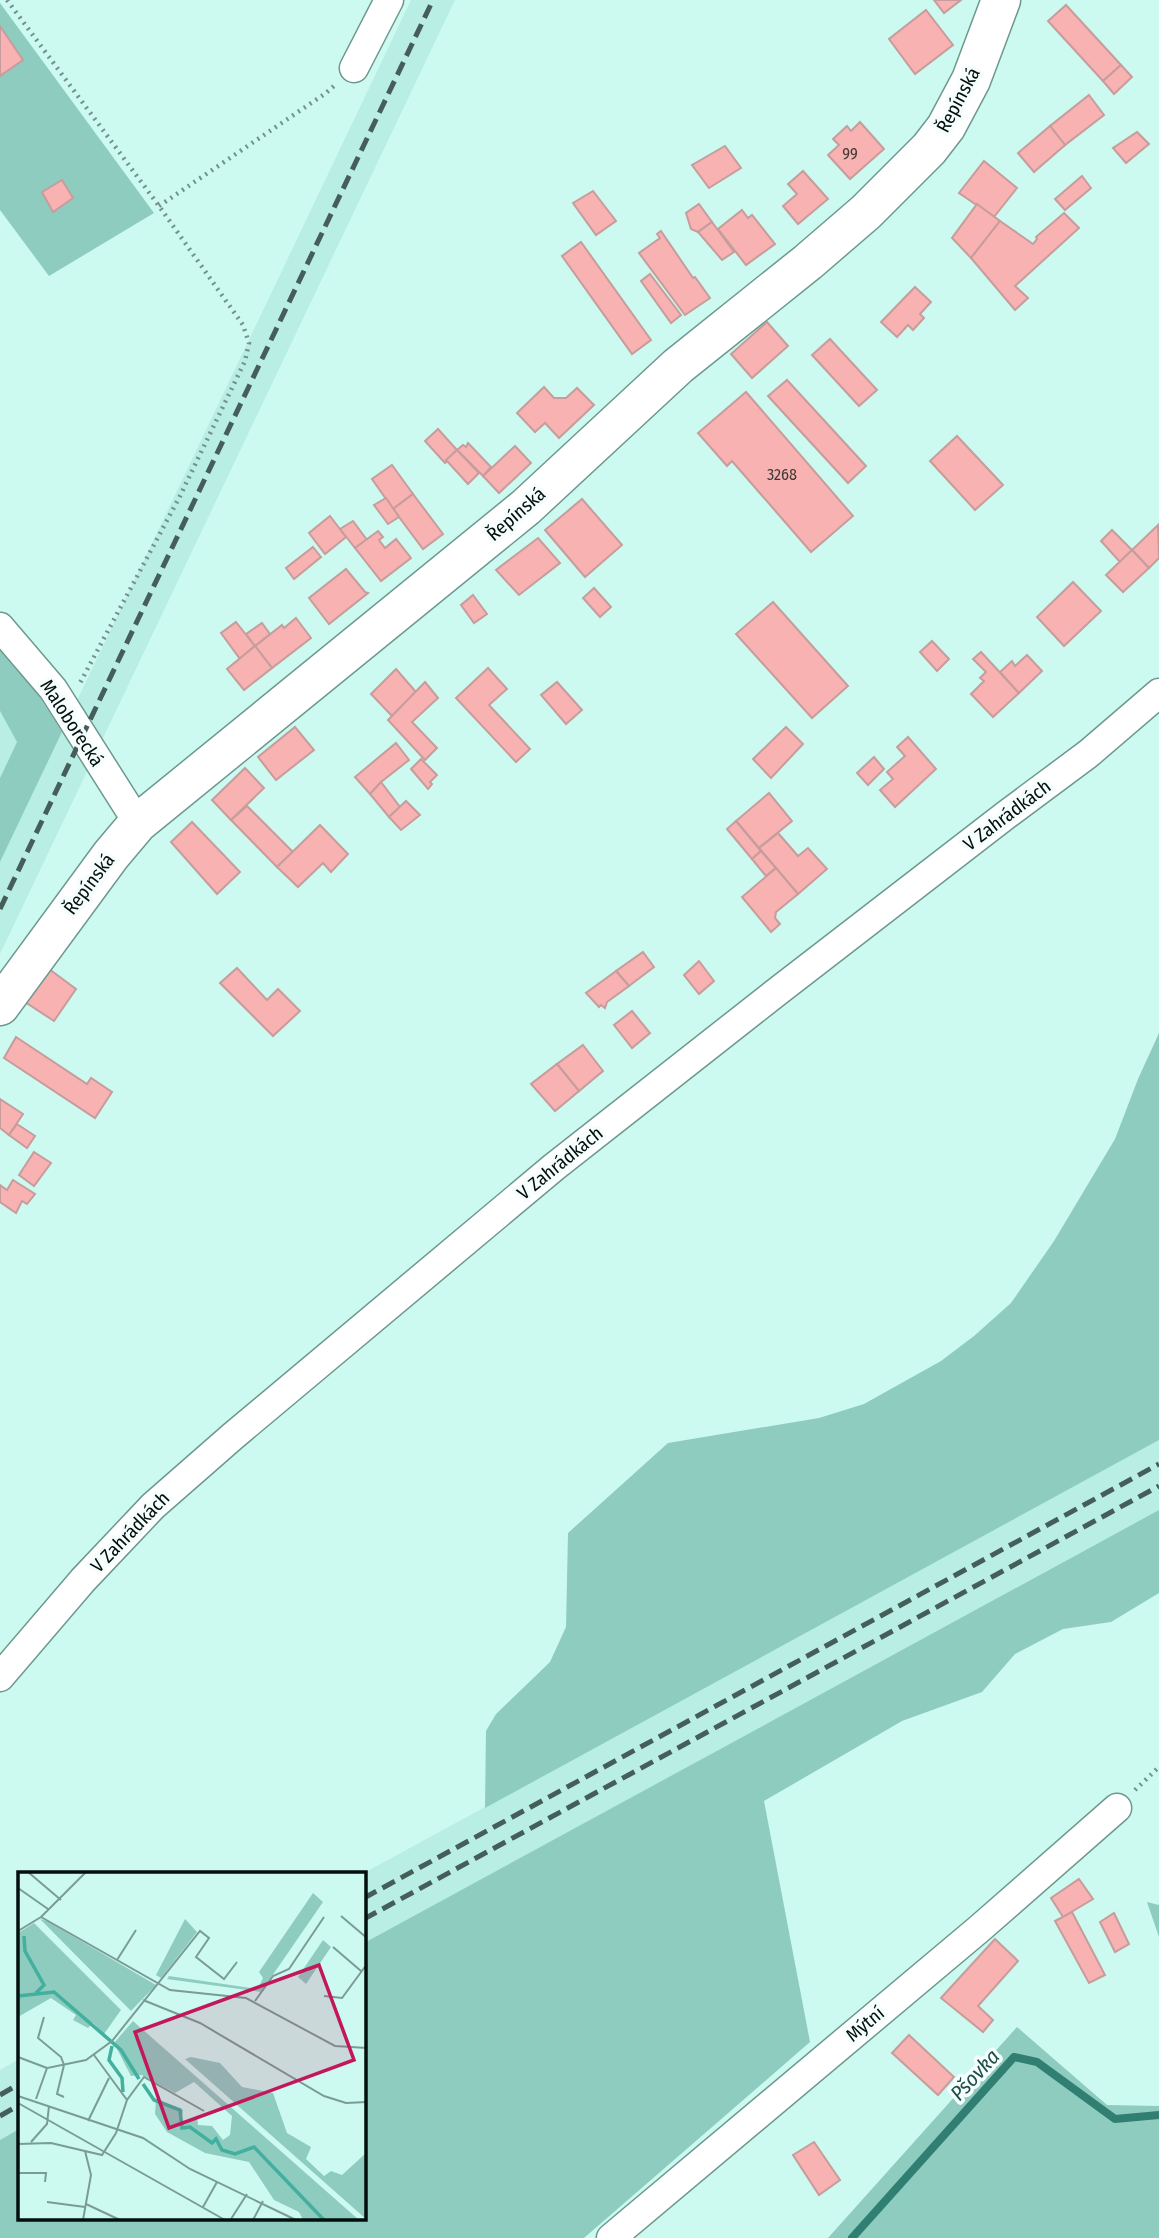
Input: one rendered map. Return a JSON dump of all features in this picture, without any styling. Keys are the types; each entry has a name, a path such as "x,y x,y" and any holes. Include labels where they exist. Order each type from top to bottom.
{"street":[{"path":"354,68 389,0"},
{"name":"Řepínská","path":"0,1006 111,855 138,823 526,507 678,366 866,212 929,149 946,127 971,80 1001,0"},
{"name":"Maloborecká","path":"0,627 53,689 138,823"},
{"name":"V Zahrádkách","path":"0,1676 83,1580 153,1506 233,1436 554,1167 930,873 1088,754 1159,693"},
{"name":"Mýtní","path":"611,2238 979,1929 1118,1808"}],"path":[{"path":"7,0 159,205 243,325 249,343 245,360 179,498 65,709"},
{"path":"159,205 326,93 354,68"},
{"path":"1118,1808 1159,1767"}],"shaded area":[{"path":"411,0 455,0 0,954 0,862"},
{"path":"0,711 17,742 0,778"},
{"path":"1159,1440 1159,1510 366,1942 366,1872"},
{"path":"18,2060 18,2130 0,2140 0,2070"}],"green space":[{"path":"0,3 154,213 49,276 0,210"},
{"path":"0,649 32,685 62,732 0,862 0,778 17,742 0,711"},
{"path":"1159,1033 1159,1440 485,1808 486,1731 496,1714 550,1662 566,1627 568,1533 668,1443 819,1418 864,1404 941,1361 974,1336 1011,1303 1054,1241 1115,1139"},
{"path":"1159,1510 1159,1593 1111,1622 1063,1629 1015,1654 982,1692 902,1721 764,1801 810,2042 584,2238 0,2238 0,2140 18,2130 18,2220 366,2220 366,1942"},
{"path":"1147,1902 1159,1905 1159,1937"},
{"path":"1017,2027 1107,2105 1159,2106 1159,2238 828,2238"}],"building":[{"path":"934,0 961,0 944,13"},
{"path":"1066,5 1121,65 1103,81 1048,21"},
{"path":"926,10 953,45 915,74 889,39"},
{"path":"0,26 23,60 0,76"},
{"path":"1121,65 1132,77 1114,94 1103,81"},
{"path":"1089,95 1104,115 1065,145 1050,126"},
{"path":"860,122 884,149 850,179 828,155 839,145 833,139 847,126 851,131"},
{"path":"1050,126 1065,145 1034,172 1018,153"},
{"path":"1137,132 1149,144 1126,163 1113,148"},
{"path":"725,146 741,168 709,188 692,165"},
{"path":"984,161 1017,188 994,217 959,193"},
{"path":"803,171 828,199 798,224 783,206 797,194 788,184"},
{"path":"1082,176 1091,188 1065,210 1055,199"},
{"path":"62,180 73,198 53,212 42,192"},
{"path":"593,191 616,221 596,235 573,203"},
{"path":"699,204 712,222 698,232 691,229 686,213"},
{"path":"977,204 1000,221 971,258 952,238"},
{"path":"742,210 748,218 752,215 775,244 746,265 718,229"},
{"path":"1064,213 1079,228 1015,286 1028,298 1015,310 971,258 1000,221 1033,244 1036,237"},
{"path":"712,222 734,252 722,260 698,232"},
{"path":"661,231 710,298 685,315 639,253 660,238 657,234"},
{"path":"581,242 651,340 632,354 562,256"},
{"path":"650,274 681,315 671,323 641,281"},
{"path":"915,287 931,302 920,314 924,318 913,330 908,325 897,337 881,322"},
{"path":"767,322 788,346 752,378 731,354"},
{"path":"830,339 877,390 859,406 812,355"},
{"path":"787,380 866,466 848,483 768,396"},
{"path":"544,387 554,398 566,398 577,388 594,405 559,438 545,423 535,432 517,413"},
{"path":"746,392 853,516 811,552 732,461 727,466 698,433"},
{"path":"438,429 457,450 445,463 425,441"},
{"path":"957,436 1003,485 975,510 930,461"},
{"path":"468,443 491,467 483,476 457,450 463,445 466,447"},
{"path":"515,446 531,463 499,493 483,476"},
{"path":"457,450 479,473 468,484 446,460"},
{"path":"392,465 413,494 393,509 372,479"},
{"path":"413,494 443,534 423,549 393,509"},
{"path":"386,498 399,517 388,524 374,505"},
{"path":"582,499 622,545 585,577 545,530"},
{"path":"330,516 346,537 325,554 309,533"},
{"path":"353,521 367,540 355,548 340,529"},
{"path":"1158,525 1159,558 1149,568 1132,550"},
{"path":"1112,530 1132,550 1120,562 1101,541"},
{"path":"378,531 383,537 379,540 385,548 396,539 411,558 381,581 355,548"},
{"path":"538,538 560,563 519,595 496,570"},
{"path":"313,547 321,557 294,579 286,568"},
{"path":"1132,550 1149,568 1123,592 1106,575"},
{"path":"346,569 368,593 329,624 309,598"},
{"path":"1073,582 1101,611 1064,646 1037,617"},
{"path":"594,588 611,607 600,617 583,598"},
{"path":"473,595 487,614 474,623 461,605"},
{"path":"773,602 848,686 812,718 736,634"},
{"path":"296,618 311,638 272,668 255,646 282,625 284,628"},
{"path":"236,622 255,646 240,659 221,633"},
{"path":"262,623 270,634 255,646 246,634"},
{"path":"932,641 949,659 937,671 920,652"},
{"path":"255,646 272,668 244,690 227,669"},
{"path":"981,652 1019,693 993,717 971,694 984,681 980,678 986,672 973,659"},
{"path":"1027,655 1042,671 1019,693 1000,672 1012,661 1015,666"},
{"path":"488,668 507,689 489,705 530,749 516,762 456,698"},
{"path":"396,669 416,692 392,716 371,694"},
{"path":"425,682 438,698 412,722 437,748 425,760 388,720"},
{"path":"557,682 582,710 566,724 541,695"},
{"path":"295,727 314,750 276,780 258,757"},
{"path":"786,727 803,744 771,778 753,759"},
{"path":"908,737 936,769 895,807 880,790 893,779 887,772 905,756 897,747"},
{"path":"396,743 409,760 370,794 355,777"},
{"path":"874,757 884,769 868,785 857,773"},
{"path":"421,759 437,775 430,782 432,784 428,789 411,769"},
{"path":"245,768 264,788 231,820 212,800"},
{"path":"381,782 400,807 389,817 370,794"},
{"path":"769,793 792,821 759,848 736,821"},
{"path":"406,801 420,815 401,830 389,817"},
{"path":"247,806 293,852 277,867 231,820"},
{"path":"736,821 761,851 752,859 727,829"},
{"path":"192,822 240,872 217,894 171,842"},
{"path":"320,825 348,854 331,872 323,863 298,887 277,867"},
{"path":"778,833 798,856 808,848 827,869 798,894 759,848"},
{"path":"761,851 776,868 766,876 752,859"},
{"path":"776,868 798,894 776,912 775,918 780,924 771,932 742,897"},
{"path":"643,952 654,967 629,986 616,971"},
{"path":"699,961 714,981 699,994 684,975"},
{"path":"237,968 267,1000 278,989 300,1011 273,1036 220,983"},
{"path":"49,969 76,989 54,1021 25,1002"},
{"path":"616,971 629,986 607,1002 605,1008 601,1005 599,1007 586,993"},
{"path":"632,1011 650,1033 632,1048 614,1025"},
{"path":"16,1037 87,1084 91,1078 112,1092 95,1118 4,1058"},
{"path":"583,1045 603,1071 579,1091 557,1064"},
{"path":"557,1064 579,1091 555,1111 531,1084"},
{"path":"0,1099 23,1114 9,1135 0,1128"},
{"path":"17,1124 35,1136 27,1148 9,1135"},
{"path":"34,1152 51,1163 34,1186 19,1175"},
{"path":"13,1180 35,1194 27,1204 22,1201 16,1213 0,1202 0,1185 7,1190"},
{"path":"1079,1879 1093,1899 1063,1917 1051,1898"},
{"path":"1072,1912 1105,1975 1089,1983 1055,1921"},
{"path":"1114,1913 1129,1944 1115,1952 1100,1922"},
{"path":"995,1939 1018,1961 978,2006 993,2020 983,2032 941,1998"},
{"path":"909,2035 954,2077 938,2095 892,2053"},
{"path":"814,2142 840,2180 819,2195 793,2155"}],"waterway":[{"name":"Pšovka","path":"852,2238 1014,2057 1037,2062 1115,2119 1159,2115"}],"railway":[{"path":"0,909 433,0"},
{"path":"366,1897 1159,1464"},
{"path":"366,1918 1159,1486"},
{"path":"0,2095 18,2085"},
{"path":"0,2116 18,2106"}]}
